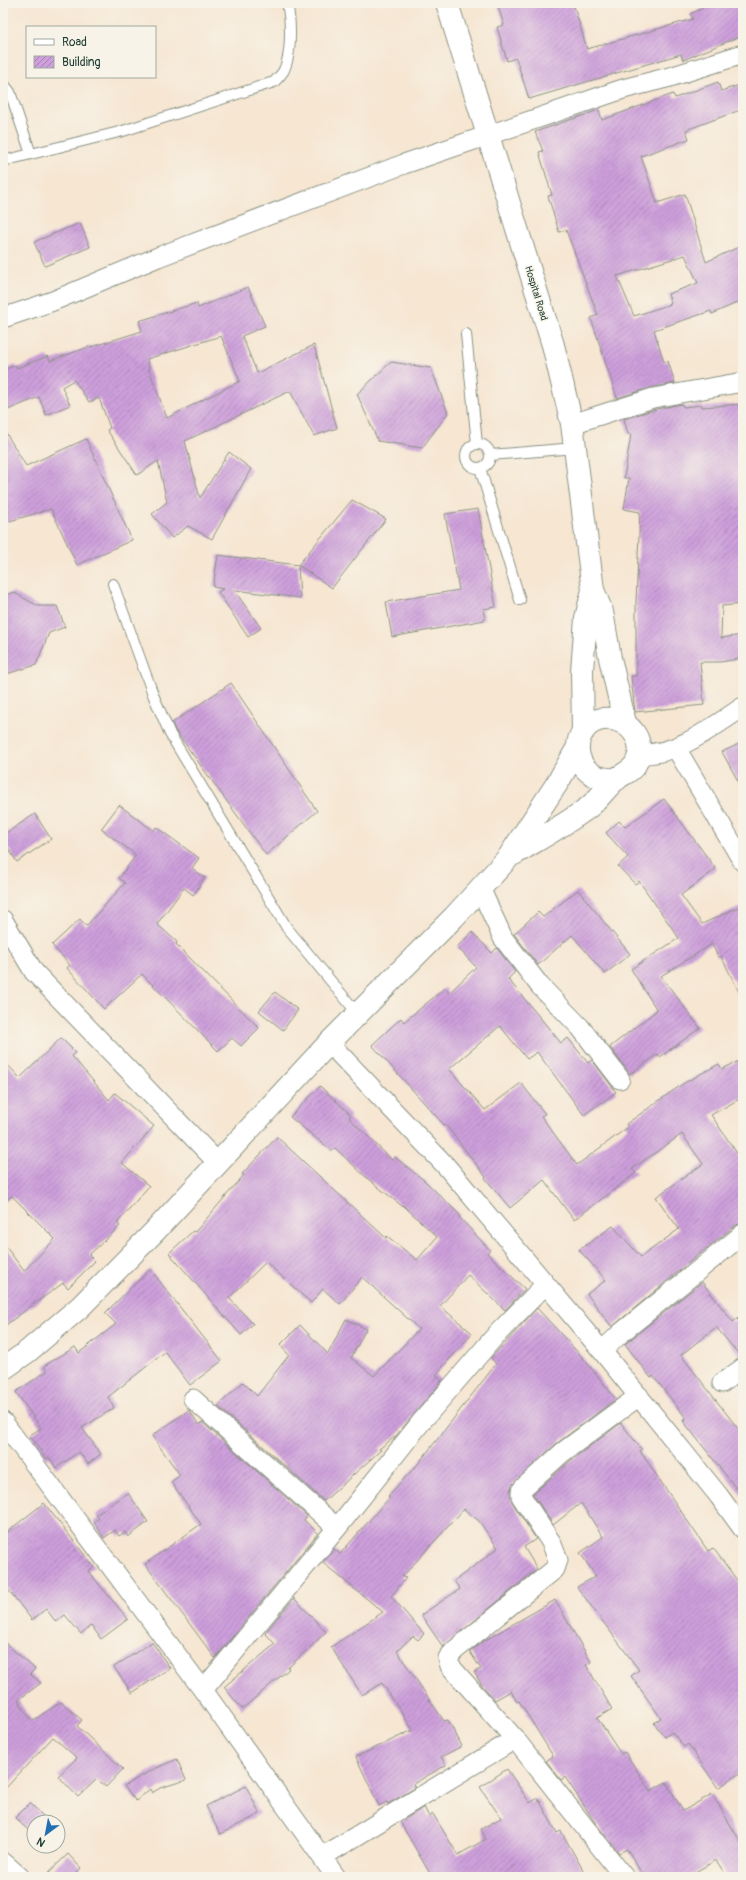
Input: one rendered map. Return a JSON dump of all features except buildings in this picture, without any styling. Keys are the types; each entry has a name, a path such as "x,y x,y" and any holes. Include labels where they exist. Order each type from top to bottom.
{"street":[{"name":"Hospital Road","path":"448,3 553,345 572,424 593,590"},
{"path":"3,318 53,301 158,257 404,164 623,89 670,77 743,54"},
{"path":"572,424 653,398 743,382"},
{"path":"593,590 602,612 610,658 625,723"},
{"path":"593,590 586,618 582,672 579,758 585,769 594,776 606,780 617,779"},
{"path":"639,754 651,755 676,748 743,707"},
{"path":"3,1369 27,1352 80,1307 218,1163 329,1043 508,858 558,782 580,739 591,723 602,719 614,719 625,723 634,731 638,742 639,754 635,765 627,773 617,779 590,806 508,858"},
{"path":"676,748 743,862"},
{"path":"480,888 503,938 540,986 580,1027 620,1079"},
{"path":"3,920 34,972 218,1163"},
{"path":"329,1043 446,1166 639,1396 743,1529"},
{"path":"602,1351 740,1242"},
{"path":"203,1690 337,1528 422,1421 496,1335 545,1285"},
{"path":"722,1383 743,1368"},
{"path":"624,1877 515,1739 450,1666 448,1658 454,1650 555,1569 558,1560 551,1542 522,1496 521,1491 563,1452 639,1396"},
{"path":"194,1399 337,1528"},
{"path":"3,1422 203,1690 336,1877"},
{"path":"322,1856 515,1739"},
{"path":"3,1862 20,1877"}],"lane":[{"path":"3,161 124,131 274,82 283,71 288,59 290,15 287,3"},
{"path":"3,83 10,92 31,154"},
{"path":"466,334 477,444"},
{"path":"477,444 483,445 488,449 490,455 486,466 480,468 474,468 469,464 466,458 467,452 471,447 477,444"},
{"path":"490,455 575,448"},
{"path":"480,468 520,600"},
{"path":"113,584 154,697 170,734 287,928 358,1014"}]}
